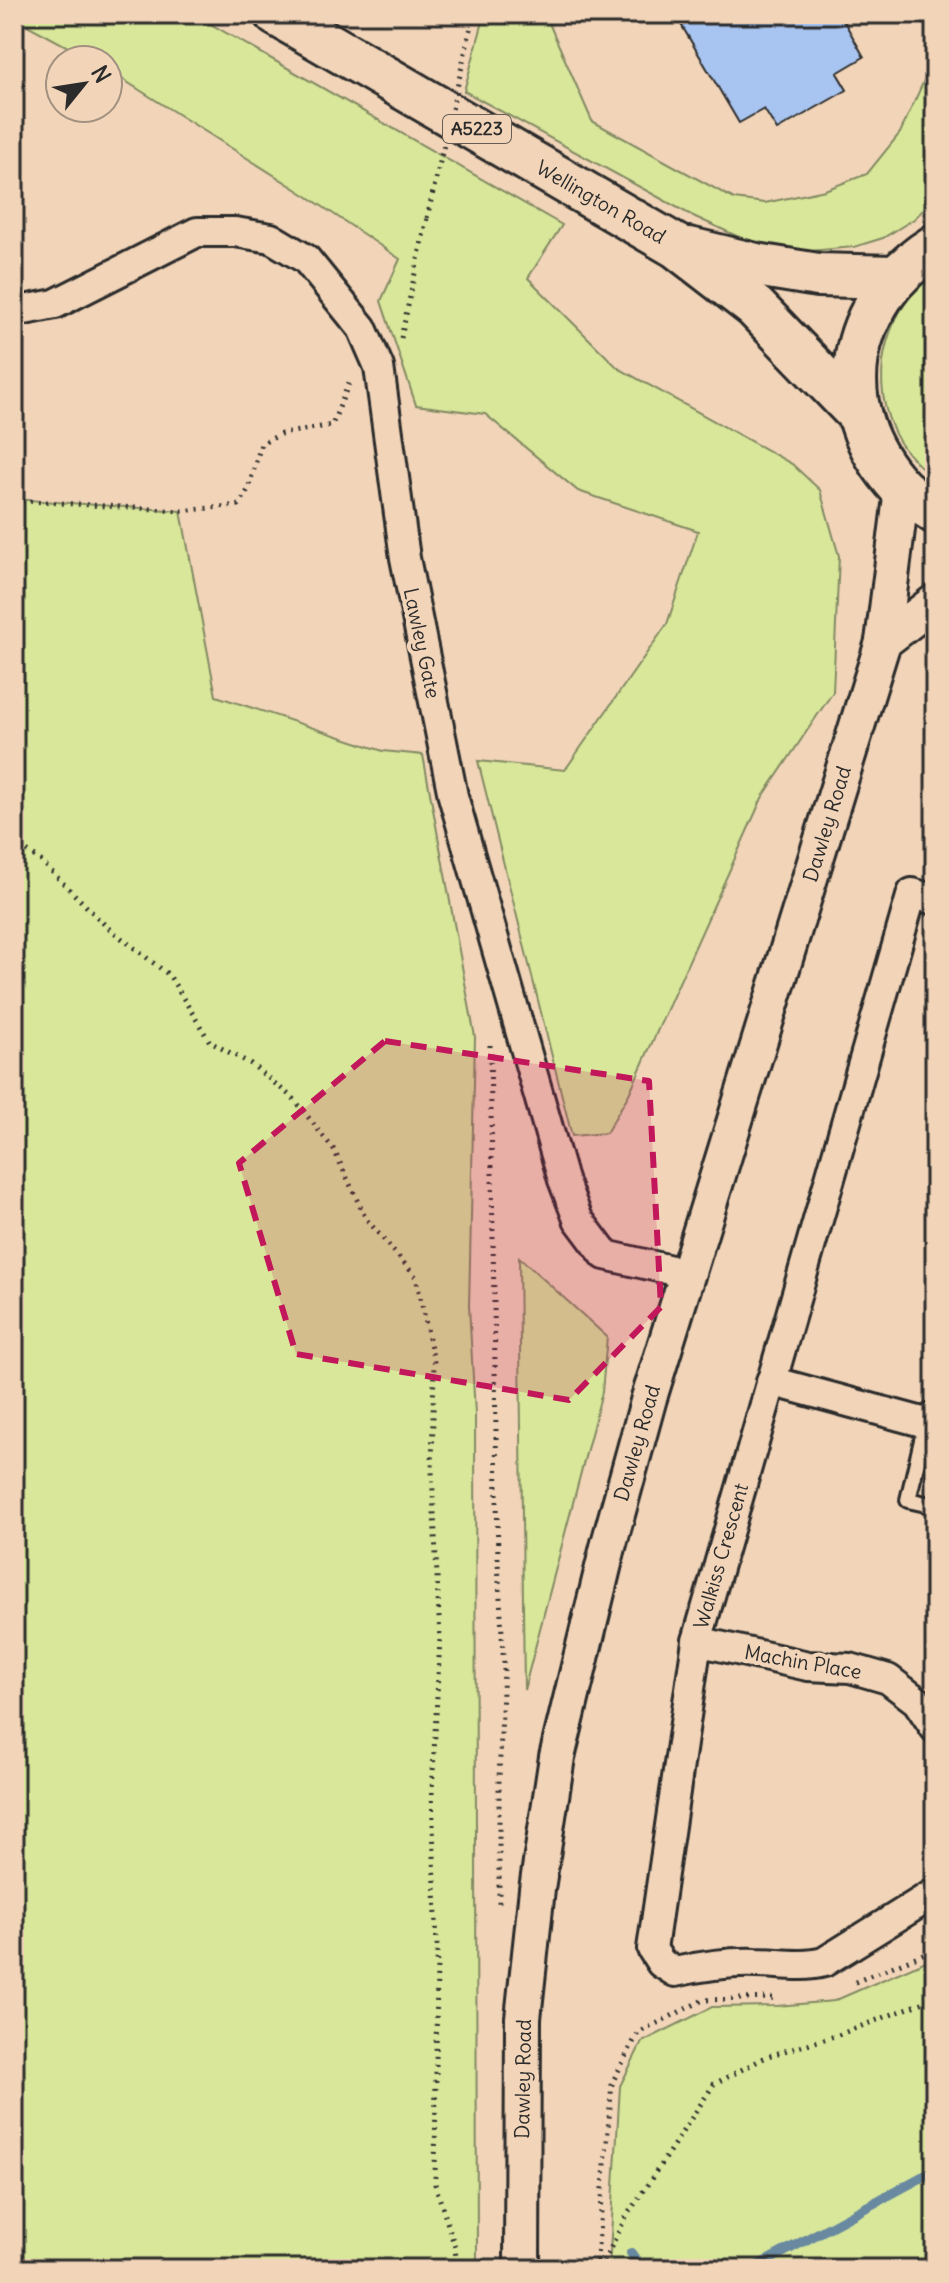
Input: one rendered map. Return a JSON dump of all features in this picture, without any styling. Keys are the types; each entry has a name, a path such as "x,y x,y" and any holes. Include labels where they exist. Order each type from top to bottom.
{"main road":[{"name":"Wellington Road","path":"276,14 676,246 755,307 859,415"},
{"name":"Wellington Road","path":"676,246 756,265 818,275 894,277"},
{"name":"A5223","path":"918,500 875,455 859,415 855,378 859,341 873,307 894,277 935,246"}],"street":[{"name":"Lawley Gate","path":"14,312 55,304 197,232 235,232 271,238 306,259 362,328 379,367 405,558 453,796 563,1180 578,1219 605,1255 689,1274"},
{"name":"Dawley Road","path":"522,2269 523,2018 537,1889 557,1757 608,1547 649,1398 883,642 918,500"},
{"path":"883,642 935,602"},
{"name":"Walkiss Crescent","path":"935,900 912,893 697,1641 652,1949 661,1963 675,1972 709,1965 817,1964 935,1893"},
{"path":"771,1381 930,1419"},
{"name":"Machin Place","path":"697,1641 808,1666 850,1668 888,1679 917,1701 935,1728"}],"lane":[{"path":"930,1419 908,1500 935,1506"}],"path":[{"path":"14,500 181,511 239,505 248,490 261,444 281,434 332,425 355,367 379,367 394,362 474,14"},
{"path":"14,842 41,861 106,926 169,975 210,1042 251,1064 294,1099 334,1150 366,1219 416,1277 434,1362 432,1471 440,1639 432,1791 437,1950 435,2184 455,2247 457,2269"},
{"path":"489,1036 496,1293 498,1562 504,1669 499,1778 499,1915"},
{"path":"842,1987 935,1949"},
{"path":"598,2269 612,2083 638,2033 703,2000 790,1998"},
{"path":"598,2269 626,2217 714,2084 768,2056 838,2035 935,1998"}],"highlighted area":[{"path":"385,1041 649,1081 661,1307 569,1400 296,1354 239,1163"}],"green space":[{"path":"14,14 193,14 562,225 528,278 618,368 792,464 820,490 839,556 833,692 762,798 629,1094 606,1133 572,1136 478,761 565,770 667,624 698,531 578,491 485,414 416,405 381,301 400,259 124,80 124,44 62,44 14,18"},
{"path":"485,14 545,14 592,121 734,199 765,203 825,190 867,174 900,133 927,74 931,32 929,14 935,14 935,198 914,219 883,238 854,247 798,252 754,244 691,215 464,91"},
{"path":"935,274 935,478 916,462 900,442 885,407 882,385 887,343 894,322 918,288"},
{"path":"14,499 181,511 216,696 383,751 423,755 475,1037 469,1306 475,1414 477,2269 14,2269"},
{"path":"519,1257 607,1337 602,1392 524,1690"},
{"path":"935,1957 935,2268 609,2269 620,2086 642,2042 712,2007 834,2001"}],"building":[{"path":"703,14 840,14 864,57 837,73 847,90 777,130 764,109 739,123 682,26"}],"waterway":[{"path":"752,2269 935,2170"},
{"path":"631,2253 642,2269"}]}
